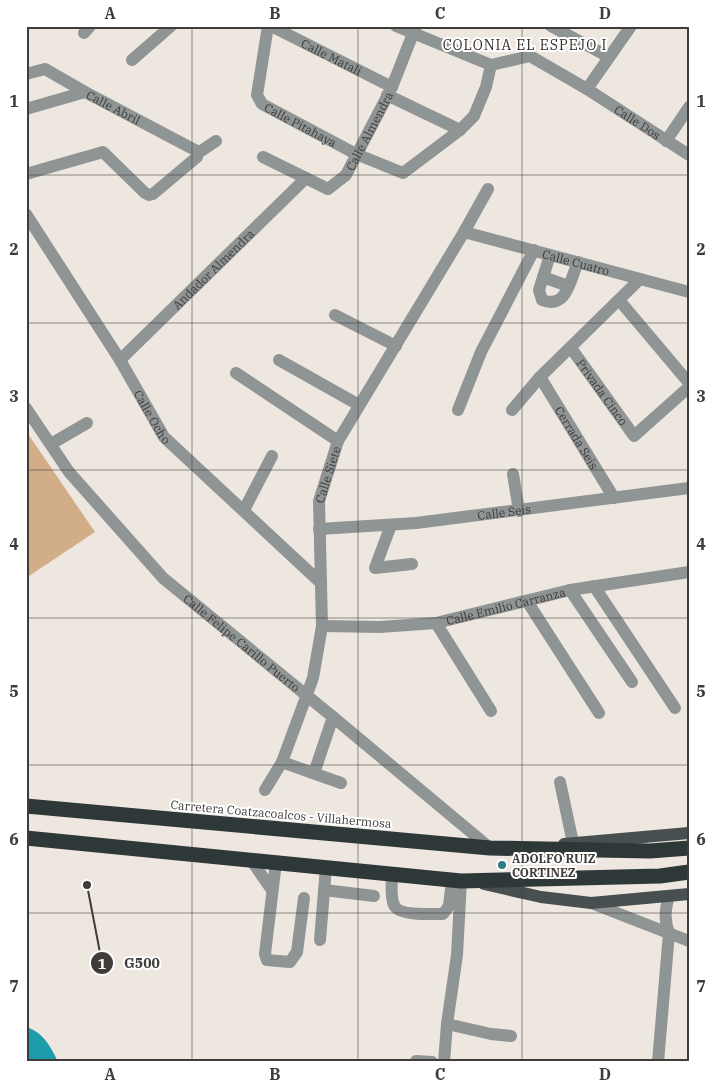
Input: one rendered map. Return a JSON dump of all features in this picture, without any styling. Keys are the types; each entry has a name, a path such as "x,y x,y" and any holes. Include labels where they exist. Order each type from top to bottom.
{"highway":[{"name":"Carretera Coatzacoalcos - Villahermosa","path":"26,806 490,848 650,851 689,848"},
{"path":"26,838 462,881 660,876 689,872"}],"main road":[{"path":"533,848 689,833"},
{"path":"462,881 541,897 591,904 689,894"}],"street":[{"path":"132,60 170,26"},
{"name":"Calle Pitahaya","path":"268,26 257,95 262,104 356,154 404,173 460,130"},
{"name":"Calle Matali","path":"271,26 460,130"},
{"path":"396,26 414,30 491,65 486,87 474,116 460,130"},
{"path":"551,26 609,57"},
{"path":"587,89 631,26"},
{"name":"Calle Almendra","path":"263,157 328,189 346,175 389,91 414,30"},
{"name":"Calle Dos","path":"491,65 530,56 587,89 689,155"},
{"name":"Calle Abril","path":"26,74 45,69 198,153"},
{"path":"26,109 85,92"},
{"path":"666,141 689,107"},
{"path":"26,174 103,152 148,195 153,194 197,157 198,153 216,141"},
{"name":"Andador Almendra","path":"120,360 306,178"},
{"name":"Calle Siete","path":"265,790 282,762 313,678 322,626 319,530 320,495 338,441 488,189"},
{"name":"Calle Ocho","path":"26,214 120,360 164,437 321,583"},
{"name":"Calle Cuatro","path":"464,232 689,292"},
{"path":"458,410 481,352 534,250"},
{"path":"550,255 539,290 542,300 551,304 560,302 565,295 578,262"},
{"path":"543,277 568,286"},
{"path":"512,410 540,377 640,279"},
{"path":"619,300 689,383"},
{"path":"335,315 396,346"},
{"name":"Privada Cinco","path":"571,348 634,436 689,387"},
{"path":"279,360 359,405"},
{"path":"236,373 338,441"},
{"name":"Cerrada Seis","path":"540,377 614,498"},
{"name":"Calle Felipe Carillo Puerto","path":"26,408 69,472 163,578 490,848"},
{"path":"50,444 87,423"},
{"path":"244,510 272,456"},
{"path":"513,474 519,511"},
{"name":"Calle Seis","path":"319,530 391,525 519,511 689,488"},
{"path":"391,525 375,568 412,564"},
{"name":"Calle Emilio Carranza","path":"322,626 380,627 436,623 570,590 689,572"},
{"path":"594,586 675,708"},
{"path":"570,590 632,682"},
{"path":"528,601 599,713"},
{"path":"436,623 491,711"},
{"path":"314,773 333,717"},
{"path":"282,762 341,783"},
{"path":"560,782 574,843"},
{"path":"251,860 272,890"},
{"path":"276,862 265,954 268,960 290,962 297,952 304,898"},
{"path":"320,940 326,867"},
{"path":"392,873 393,904 396,909 404,912 444,914 462,881"},
{"path":"444,1062 447,1024 457,955 462,881"},
{"path":"324,890 374,896"},
{"path":"658,1062 668,933 664,919 669,896"},
{"path":"591,904 689,941"},
{"path":"447,1024 491,1034 511,1036"},
{"path":"416,1061 432,1062"}],"shaded area":[{"path":"26,431 95,532 26,578"}],"water":[{"path":"26,1027 42,1036 58,1062 26,1062"}],"place":[{"name":"ADOLFO RUIZ CORTINEZ","path":"502,865"},
{"name":"G500","path":"87,885"}],"district":[{"name":"COLONIA EL ESPEJO I","path":"525,45"}]}
